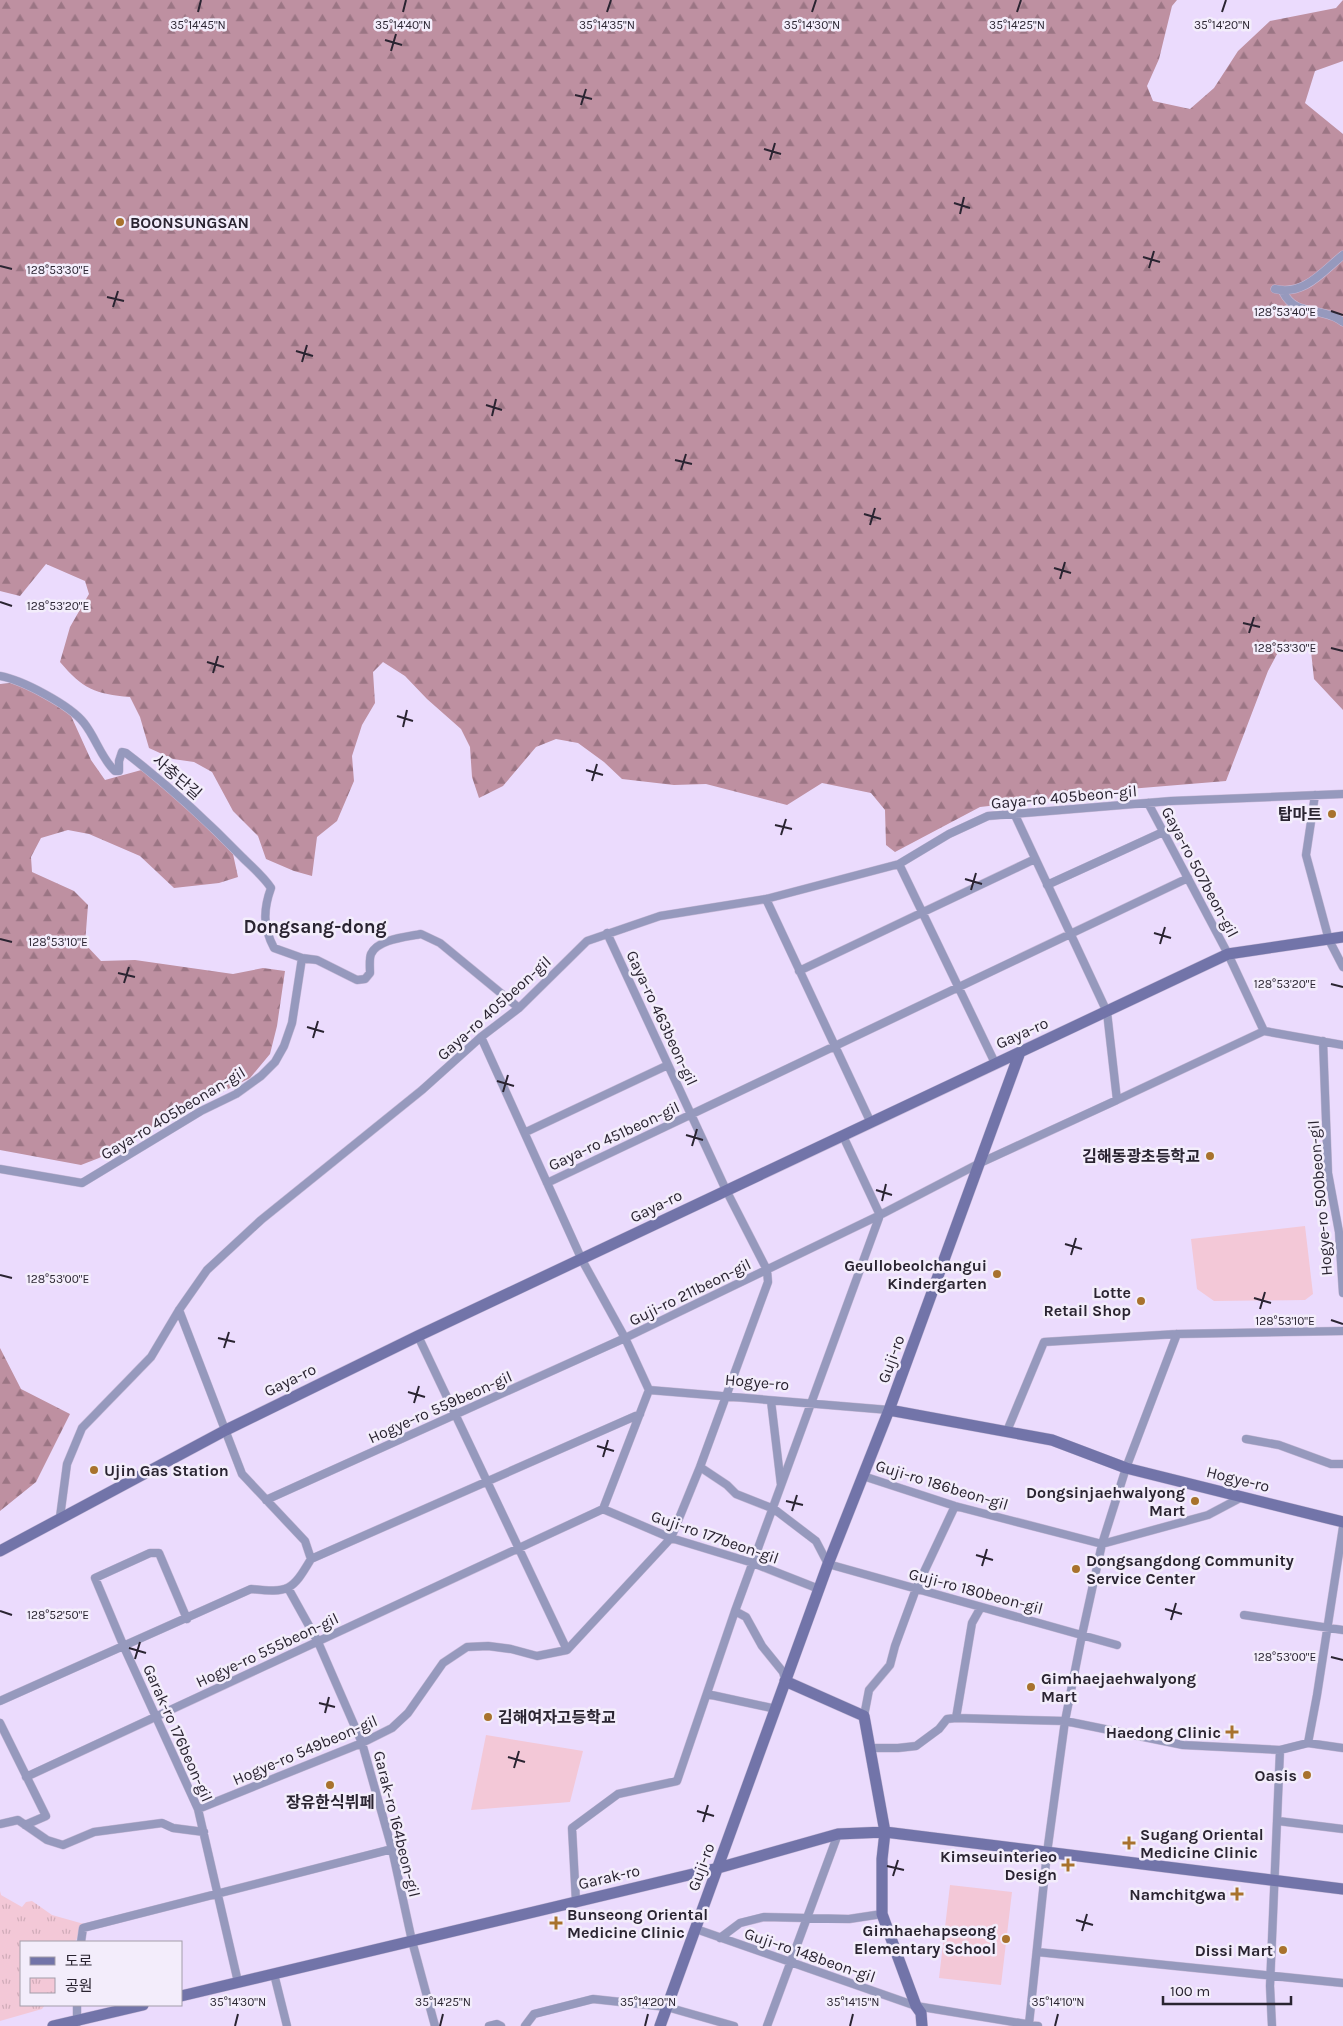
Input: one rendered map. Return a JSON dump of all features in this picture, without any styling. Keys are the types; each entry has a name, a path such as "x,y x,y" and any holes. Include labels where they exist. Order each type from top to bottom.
{"main road":[{"name":"Gaya-ro","path":"0,1551 60,1517 226,1430 418,1336 1228,954 1343,937"},
{"name":"Guji-ro","path":"660,2026 828,1564 889,1410 1020,1052"},
{"name":"Hogye-ro","path":"889,1410 1007,1430 1052,1440 1126,1468 1343,1522"},
{"path":"785,1681 864,1716 885,1832 882,1860 882,1914 918,2010 922,2026"},
{"name":"Garak-ro","path":"182,1996 718,1868 838,1834 885,1832 1047,1853 1276,1879 1343,1889"},
{"path":"53,2026 77,2023 139,2006"}],"street":[{"path":"1275,290 1283,292 1315,281 1325,269 1343,254"},
{"path":"1283,292 1288,301 1298,308 1333,316 1343,322"},
{"name":"사충단길","path":"0,676 22,683 75,714 84,723 115,771 119,771 120,755 122,752 126,753 168,784 183,801 213,826 271,888 266,901 265,918 266,931 274,948 302,958"},
{"name":"Gaya-ro 405beon-gil","path":"60,1517 67,1464 82,1428 151,1357 179,1310 207,1270 261,1220 422,1090 482,1037 519,1008 587,941 660,916 766,898 899,864 949,834 988,816 1148,803 1343,794"},
{"path":"1315,795 1306,855 1329,940 1343,967"},
{"name":"Gaya-ro 507beon-gil","path":"1148,803 1228,954 1264,1032"},
{"path":"1014,813 1107,1012 1117,1100"},
{"path":"1047,885 1163,832"},
{"path":"799,971 1035,859"},
{"path":"899,864 921,913 996,1063"},
{"path":"692,1114 1188,878"},
{"path":"766,898 871,1123"},
{"name":"Gaya-ro 463beon-gil","path":"607,933 726,1190"},
{"path":"302,958 317,960 357,980 365,980 370,973 371,954 377,947 383,943 421,934 440,943 519,1008"},
{"name":"Gaya-ro 405beonan-gil","path":"0,1169 82,1183 201,1112 236,1094 262,1076 275,1062 284,1046 292,1022 302,958"},
{"path":"980,1163 1264,1032 1343,1045"},
{"name":"Gaya-ro 451beon-gil","path":"482,1037 582,1260"},
{"name":"Hogye-ro 500beon-gil","path":"1323,1041 1328,1174 1339,1232 1343,1292"},
{"path":"526,1132 668,1065"},
{"name":"Gaya-ro 451beon-gil","path":"546,1183 692,1114"},
{"path":"576,1902 572,1828 618,1794 676,1781 735,1611 782,1488 880,1215 843,1136"},
{"name":"Guji-ro 211beon-gil","path":"626,1338 880,1215 980,1163"},
{"name":"Guji-ro 211beon-gil","path":"726,1190 767,1270 768,1282 727,1396"},
{"path":"582,1260 626,1338 649,1390 603,1510"},
{"path":"179,1310 242,1474 305,1541 311,1559"},
{"path":"1007,1430 1044,1342 1177,1334 1343,1331"},
{"path":"1029,2024 1047,1853 1065,1721 1082,1635 1102,1544 1126,1468 1177,1334"},
{"path":"418,1336 567,1650 671,1538 727,1396"},
{"name":"Hogye-ro 559beon-gil","path":"266,1500 626,1338"},
{"name":"Hogye-ro","path":"649,1390 889,1410"},
{"path":"771,1401 782,1488"},
{"path":"0,1702 251,1590 271,1592 288,1588 297,1582 311,1559 640,1414"},
{"path":"1246,1439 1279,1445 1331,1464 1343,1464"},
{"path":"700,1467 727,1485 736,1494 774,1508 816,1541 828,1564"},
{"name":"Guji-ro 186beon-gil","path":"863,1476 954,1506 1102,1544 1208,1515 1242,1497"},
{"path":"864,1716 869,1690 890,1665 894,1646 916,1589 954,1506"},
{"name":"Guji-ro 177beon-gil","path":"603,1510 671,1538 754,1564 819,1589"},
{"name":"Hogye-ro 555beon-gil","path":"26,1777 603,1510"},
{"path":"1308,1743 1343,1527"},
{"name":"Garak-ro 176beon-gil","path":"187,1619 158,1553 150,1553 95,1578 124,1647 198,1809 238,1982"},
{"name":"Guji-ro 180beon-gil","path":"828,1564 1117,1645"},
{"name":"Garak-ro 164beon-gil","path":"288,1588 318,1642 362,1743 392,1849 412,1941 435,2026"},
{"path":"956,1718 972,1623 981,1607"},
{"path":"735,1611 746,1617 762,1646 783,1672 785,1681"},
{"path":"1244,1614 1343,1630"},
{"name":"Hogye-ro 549beon-gil","path":"198,1809 362,1743 392,1728 408,1713 442,1663 468,1647 488,1646 511,1649 537,1656 567,1650"},
{"path":"707,1694 776,1709"},
{"path":"869,1748 916,1746 939,1730 947,1718 1065,1721 1183,1745 1280,1750 1308,1743 1343,1748"},
{"path":"0,1723 46,1816 24,1825"},
{"path":"1272,2026 1270,2015 1271,1974 1280,1750"},
{"path":"0,1824 18,1820 47,1840 64,1845 94,1832 162,1823 173,1828 204,1832"},
{"path":"1278,1821 1343,1829"},
{"path":"767,2026 838,1834"},
{"path":"81,1941 83,1928 392,1849"},
{"path":"720,1938 740,1922 764,1918 808,1917 850,1919 882,1914"},
{"name":"Guji-ro 148beon-gil","path":"696,1929 791,1962 918,2010 1038,2026"},
{"path":"1037,1952 1271,1974 1343,1983"},
{"path":"274,1974 287,2026"},
{"path":"525,2026 534,2014 594,1999 667,2007 734,2026"},
{"path":"77,2006 77,2023"},
{"path":"916,2026 918,2010"},
{"path":"489,2026 498,2024 501,2026"}],"green space":[{"path":"0,0 1177,0 1172,6 1159,59 1147,86 1153,101 1190,109 1214,88 1238,51 1270,21 1336,8 1343,0 1343,61 1315,71 1305,103 1343,134 1343,710 1314,679 1310,642 1283,643 1268,671 1226,781 1105,791 980,807 895,852 886,845 885,810 871,793 822,783 787,805 706,784 674,785 622,779 604,762 578,743 556,739 536,747 503,786 479,798 472,777 470,747 461,729 427,699 405,676 383,662 373,672 375,703 362,725 352,756 354,781 337,821 317,837 312,876 294,871 266,859 258,836 233,811 212,772 194,762 173,759 149,748 140,717 130,697 90,689 60,662 70,627 89,594 85,581 46,564 20,596 0,591"},
{"path":"11,683 37,691 67,707 91,760 105,780 145,769 205,823 233,854 238,877 219,883 174,888 140,856 89,834 68,830 41,838 31,857 32,872 74,891 88,905 85,944 101,961 135,960 233,974 263,968 285,971 277,1026 270,1054 250,1078 151,1128 99,1158 81,1165 0,1150 0,684"},
{"path":"1305,1226 1313,1294 1305,1300 1214,1301 1197,1289 1191,1239"},
{"path":"0,1348 21,1389 70,1414 36,1482 0,1511"},
{"path":"486,1735 583,1751 570,1802 471,1810"},
{"path":"950,1885 1012,1892 1001,1985 939,1978"},
{"path":"0,1891 1,1895 22,1907 26,1902 32,1901 52,1915 84,1924 76,1941 20,1941 20,2006 44,2006 42,2009 0,2021"}],"place":[{"name":"BOONSUNGSAN","path":"120,222"},
{"name":"탑마트","path":"1332,814"},
{"name":"김해동광초등학교","path":"1210,1156"},
{"name":"Geullobeolchangui Kindergarten","path":"997,1274"},
{"name":"Lotte Retail Shop","path":"1141,1301"},
{"name":"Ujin Gas Station","path":"94,1470"},
{"name":"Dongsinjaehwalyong Mart","path":"1195,1501"},
{"name":"Dongsangdong Community Service Center","path":"1076,1569"},
{"name":"Gimhaejaehwalyong Mart","path":"1031,1687"},
{"name":"김해여자고등학교","path":"488,1717"},
{"name":"Haedong Clinic","path":"1232,1732"},
{"name":"Oasis","path":"1307,1775"},
{"name":"장유한식뷔페","path":"330,1785"},
{"name":"Sugang Oriental Medicine Clinic","path":"1129,1843"},
{"name":"Kimseuinterieo Design","path":"1068,1865"},
{"name":"Namchitgwa","path":"1237,1894"},
{"name":"Bunseong Oriental Medicine Clinic","path":"556,1923"},
{"name":"Gimhaehapseong Elementary School","path":"1006,1939"},
{"name":"Dissi Mart","path":"1283,1950"}],"district":[{"name":"Dongsang-dong","path":"315,927"}]}
